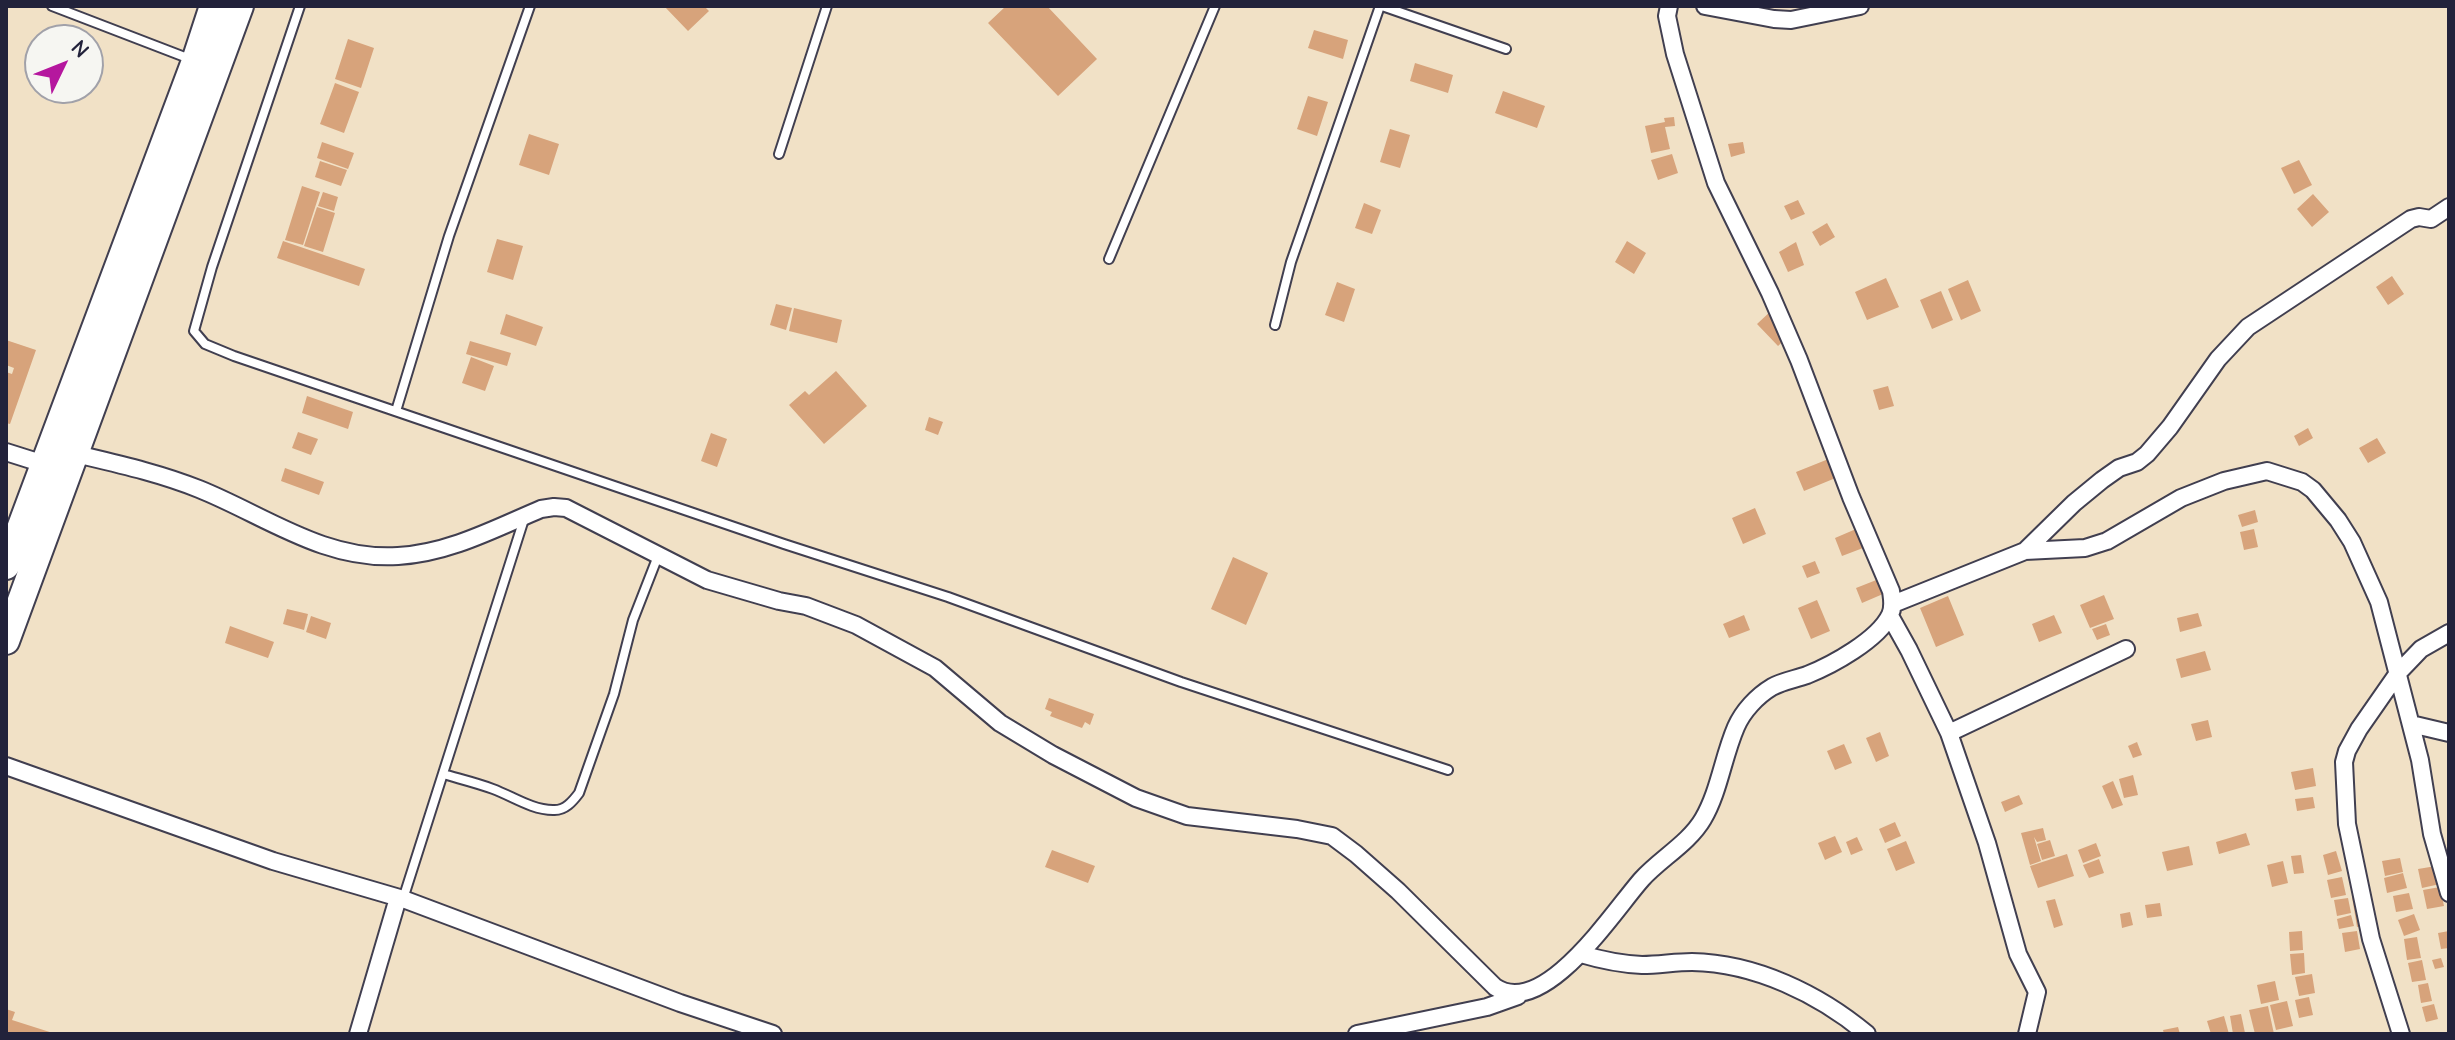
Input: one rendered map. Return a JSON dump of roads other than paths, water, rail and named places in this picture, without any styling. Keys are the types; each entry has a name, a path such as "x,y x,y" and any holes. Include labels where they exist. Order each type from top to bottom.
{"main road":[{"path":"6,566 213,6"},
{"path":"6,641 240,6"}],"street":[{"path":"1669,6 1667,16 1675,54 1716,183 1799,360 1891,591 1891,610 1949,733 1987,843 2018,954 2037,992 2027,1034"},
{"path":"1705,6 1791,20 1860,6"},
{"path":"1357,1034 1399,1029 1487,1007 1533,990 1557,974 1581,954 1643,877 1701,822 1737,726 1746,710 1773,686 1837,661 1860,646 1891,610 2025,551 2102,480 2123,465 2137,462 2147,454 2218,359 2248,327 2411,219 2431,219 2449,207"},
{"path":"6,452 44,464"},
{"path":"76,454 139,469 197,488 300,536 359,556 398,556 442,550 525,516 554,507 566,508 707,580 806,606 856,625 935,668 1000,723 1053,755 1136,798 1187,816 1332,836 1398,891 1495,987 1507,992 1533,990"},
{"path":"2025,551 2085,548 2107,541 2181,498 2254,473 2267,471 2287,476 2313,490 2352,542 2379,602 2420,760 2432,834 2449,893"},
{"path":"2401,1034 2371,939 2347,824 2344,762 2366,717 2398,673 2421,649 2449,633"},
{"path":"1949,733 2126,649"},
{"path":"2411,724 2449,733"},
{"path":"6,766 273,861 400,898 773,1034"},
{"path":"358,1034 400,898"},
{"path":"1581,954 1627,964 1701,962 1748,970 1795,987 1867,1034"}],"lane":[{"path":"52,6 195,61"},
{"path":"300,6 212,267 194,331 205,344 770,539 948,597 1181,682 1448,770"},
{"path":"396,411 449,236 530,6"},
{"path":"779,154 827,6"},
{"path":"1109,259 1215,6"},
{"path":"1275,325 1291,262 1381,6 1506,49"},
{"path":"400,898 525,516"},
{"path":"443,774 554,811 573,801 579,793 614,694 633,620 658,556"}]}
